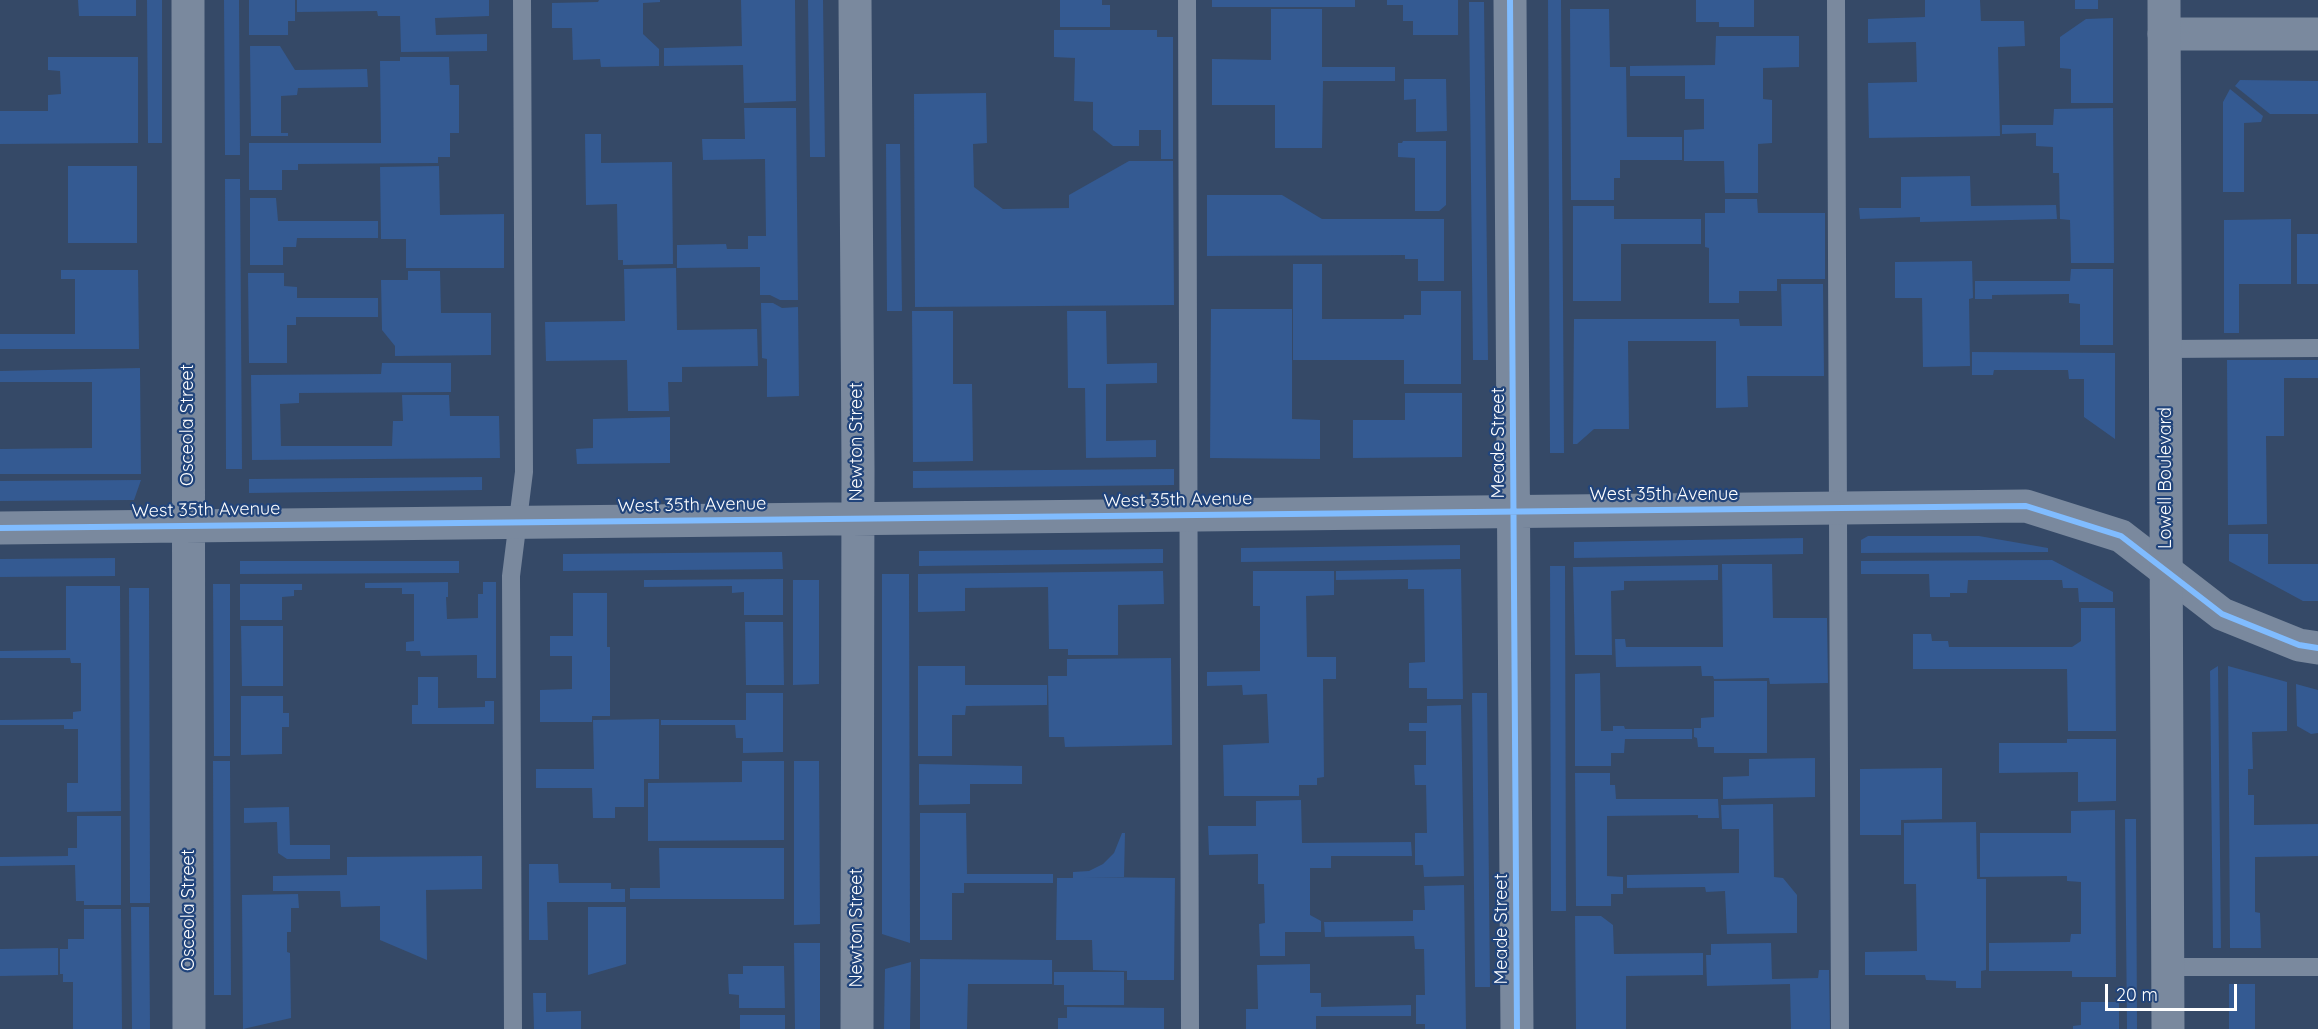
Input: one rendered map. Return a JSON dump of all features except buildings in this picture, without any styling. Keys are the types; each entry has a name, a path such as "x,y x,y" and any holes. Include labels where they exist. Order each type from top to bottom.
{"street":[{"name":"Osceola Street","path":"188,0 189,1029"},
{"name":"Newton Street","path":"855,0 858,518 857,1029"},
{"name":"Meade Street","path":"1510,0 1517,1029"},
{"name":"Lowell Boulevard","path":"2164,0 2168,1029"},
{"path":"2164,34 2318,34"},
{"name":"West 35th Avenue","path":"0,528 2026,506 2121,536 2222,614 2300,645 2318,648"}],"lane":[{"path":"513,1029 511,576 525,472 522,0"},
{"path":"1187,0 1190,1029"},
{"path":"1836,0 1840,1029"},
{"path":"2165,349 2318,348"},
{"path":"2168,967 2318,967"}],"shaded area":[{"path":"78,0 136,0 136,16 79,16"},
{"path":"147,0 162,0 162,143 148,143"},
{"path":"224,0 239,0 240,155 225,155"},
{"path":"249,0 295,0 295,21 288,21 288,35 249,35"},
{"path":"297,0 489,0 489,16 435,18 436,35 487,34 487,51 401,52 400,16 378,16 377,11 297,12"},
{"path":"599,0 660,0 660,2 643,3 643,34 659,49 659,66 601,67 600,59 573,60 572,28 552,28 552,3 598,2"},
{"path":"741,0 795,0 796,101 744,103 743,65 664,66 664,48 742,46"},
{"path":"808,0 823,0 825,157 810,157"},
{"path":"1060,0 1102,0 1102,5 1110,5 1110,27 1060,27"},
{"path":"1212,0 1355,0 1355,7 1212,7"},
{"path":"1387,0 1458,0 1458,35 1413,35 1413,21 1403,21 1403,5 1387,5"},
{"path":"1548,0 1561,0 1564,453 1550,453"},
{"path":"1696,0 1754,0 1754,27 1719,27 1719,22 1696,22"},
{"path":"1925,0 1980,0 1981,21 2024,21 2025,46 1998,47 2000,136 1869,138 1868,83 1917,82 1916,42 1868,43 1868,19 1925,17"},
{"path":"2075,0 2098,0 2098,9 2075,9"},
{"path":"1469,2 1484,2 1488,360 1473,360"},
{"path":"1271,9 1322,9 1322,67 1395,67 1395,81 1323,81 1322,148 1275,148 1275,105 1212,105 1212,59 1271,60"},
{"path":"1570,9 1609,9 1610,67 1626,67 1627,137 1682,137 1682,160 1620,160 1620,178 1614,178 1614,200 1571,200"},
{"path":"2113,18 2113,103 2071,103 2071,69 2060,68 2060,37 2086,19"},
{"path":"1054,30 1157,30 1157,37 1173,37 1173,159 1161,159 1161,130 1139,130 1139,146 1113,146 1093,130 1093,102 1074,101 1075,58 1054,57"},
{"path":"1716,36 1799,36 1799,67 1763,68 1763,99 1772,100 1772,143 1758,144 1758,193 1725,193 1724,161 1684,161 1684,130 1704,129 1704,99 1685,99 1685,76 1630,76 1630,66 1715,65"},
{"path":"250,46 280,46 295,70 367,69 368,87 298,88 297,95 281,96 281,133 288,133 288,136 251,136"},
{"path":"48,57 138,57 138,143 0,144 0,111 48,111 48,95 61,94 60,71 48,70"},
{"path":"400,57 449,57 450,85 459,85 459,133 450,133 450,157 438,157 438,163 298,164 298,170 282,170 282,190 249,190 249,143 381,143 380,61 400,61"},
{"path":"1404,79 1446,79 1447,131 1416,132 1416,99 1404,100"},
{"path":"2240,80 2318,81 2318,114 2270,114 2235,86"},
{"path":"2230,89 2263,116 2261,122 2244,123 2244,192 2223,192 2223,102"},
{"path":"986,93 987,143 973,144 974,187 1003,209 1069,208 1069,195 1129,161 1173,161 1174,305 915,307 914,94"},
{"path":"744,108 796,108 798,300 780,300 770,295 760,295 760,267 677,268 677,245 726,244 727,249 748,249 748,236 766,236 765,159 703,160 702,139 745,139"},
{"path":"2113,108 2114,263 2071,263 2070,220 2060,219 2059,173 2053,173 2053,147 2036,146 2036,133 2002,134 2002,125 2053,125 2054,109"},
{"path":"585,134 601,134 601,163 672,162 673,264 623,265 623,260 618,260 617,204 586,205"},
{"path":"1446,141 1446,205 1439,211 1415,211 1415,158 1398,157 1398,143"},
{"path":"886,144 900,144 902,311 887,311"},
{"path":"68,166 137,166 137,243 68,243"},
{"path":"439,166 440,215 504,214 504,268 406,268 406,239 381,239 380,167"},
{"path":"1970,176 1971,206 2056,205 2057,219 1920,222 1920,217 1860,219 1859,208 1901,208 1901,177"},
{"path":"225,179 240,179 242,469 226,469"},
{"path":"1207,195 1282,195 1322,219 1444,219 1444,281 1418,281 1418,259 1405,259 1405,255 1207,256"},
{"path":"250,198 276,198 278,221 378,221 378,238 297,238 296,247 283,247 283,265 250,265"},
{"path":"1725,199 1757,199 1758,213 1825,213 1825,279 1777,279 1777,291 1739,291 1739,303 1709,303 1709,248 1705,247 1705,213 1725,213"},
{"path":"1573,206 1614,206 1614,219 1701,219 1701,244 1621,244 1621,301 1573,301"},
{"path":"2291,219 2291,284 2239,284 2239,333 2224,333 2224,220"},
{"path":"2297,234 2318,234 2318,284 2297,284"},
{"path":"1972,261 1973,298 1969,299 1970,366 1923,367 1922,298 1895,298 1895,262"},
{"path":"1293,264 1322,264 1322,319 1404,319 1404,315 1421,315 1421,291 1461,291 1461,384 1404,384 1404,360 1293,360"},
{"path":"676,268 677,330 757,329 758,366 682,367 682,382 668,382 669,411 628,411 627,360 546,361 545,322 625,321 624,269"},
{"path":"2071,269 2113,269 2113,345 2080,345 2080,304 2069,303 2069,294 1992,295 1992,299 1975,299 1975,281 2070,281"},
{"path":"61,270 138,270 139,349 0,349 0,334 75,334 75,279 61,279"},
{"path":"408,271 440,271 441,313 491,313 491,355 395,356 395,346 382,330 381,280 408,280"},
{"path":"248,273 284,273 284,286 297,287 297,298 378,298 378,317 296,317 296,325 287,325 287,363 249,363"},
{"path":"1781,284 1823,284 1824,376 1747,376 1748,407 1716,408 1716,341 1628,341 1629,429 1594,429 1577,444 1573,444 1574,319 1739,319 1740,326 1782,326"},
{"path":"761,303 773,303 782,308 798,307 799,396 767,397 767,359 762,358"},
{"path":"1211,309 1292,309 1292,419 1320,420 1320,459 1210,458"},
{"path":"912,311 953,311 953,384 972,384 973,461 913,462"},
{"path":"1067,311 1106,311 1107,364 1157,363 1157,383 1106,384 1106,441 1156,440 1156,457 1086,458 1085,388 1068,388"},
{"path":"1972,352 2115,353 2115,439 2084,417 2084,379 2069,379 2068,370 1994,370 1993,375 1972,375"},
{"path":"2227,360 2318,360 2318,378 2284,378 2284,436 2266,436 2267,524 2228,525"},
{"path":"382,363 451,363 451,392 299,393 299,403 280,404 281,446 392,446 393,421 403,421 402,395 449,395 450,416 499,416 500,458 252,460 251,375 381,374"},
{"path":"140,368 141,474 0,474 0,449 92,448 92,382 0,382 0,371"},
{"path":"1405,393 1462,393 1462,457 1353,458 1353,420 1405,420"},
{"path":"670,417 670,463 577,464 576,449 593,448 593,419"},
{"path":"1174,469 1174,485 913,488 913,471"},
{"path":"482,477 482,490 249,493 249,479"},
{"path":"141,480 134,500 0,501 0,481"},
{"path":"2229,534 2268,534 2268,564 2318,564 2318,601 2303,601 2229,561"},
{"path":"1868,536 1979,536 2048,548 2048,552 1861,553 1861,540"},
{"path":"1803,538 1803,554 1574,558 1574,542"},
{"path":"1460,545 1460,559 1241,562 1241,548"},
{"path":"1163,549 1163,563 919,566 919,551"},
{"path":"782,552 783,569 563,571 563,554"},
{"path":"115,558 115,576 0,577 0,559"},
{"path":"2052,560 2113,592 2113,602 2079,602 2078,588 2063,588 2062,580 1968,580 1967,593 1950,593 1950,597 1930,597 1929,574 1861,574 1861,561"},
{"path":"240,561 459,561 459,573 240,574"},
{"path":"1722,564 1772,564 1773,618 1827,618 1828,683 1770,684 1769,678 1714,679 1713,676 1702,676 1701,666 1616,667 1615,639 1625,639 1626,647 1723,647"},
{"path":"1718,565 1718,580 1624,581 1624,590 1611,591 1612,655 1575,655 1573,567"},
{"path":"1550,566 1565,566 1566,911 1551,911"},
{"path":"1461,569 1463,699 1427,699 1427,688 1409,688 1409,663 1425,662 1424,589 1408,589 1408,579 1336,580 1336,571"},
{"path":"1163,571 1164,604 1118,605 1118,655 1068,655 1068,649 1049,649 1048,587 965,588 965,611 918,612 918,574"},
{"path":"1253,571 1334,571 1334,595 1306,596 1307,657 1336,657 1336,679 1323,679 1324,777 1317,778 1317,785 1299,785 1299,796 1224,796 1223,745 1269,743 1267,694 1243,695 1242,685 1207,686 1207,672 1260,671 1260,606 1253,606"},
{"path":"882,574 909,574 910,943 882,934"},
{"path":"783,579 783,615 744,615 744,592 732,593 732,586 644,587 644,580"},
{"path":"793,580 819,580 819,684 793,685"},
{"path":"448,582 447,619 478,618 478,594 483,594 483,582 496,582 496,678 477,678 477,655 421,656 420,651 406,651 406,642 414,641 414,594 402,594 402,588 365,588 365,583"},
{"path":"213,584 230,584 230,756 214,756"},
{"path":"240,584 302,584 302,590 294,590 294,596 282,597 282,620 240,620"},
{"path":"66,586 120,586 121,811 67,812 67,783 78,783 78,729 64,729 64,725 0,725 0,720 73,719 73,712 81,711 81,663 71,663 70,658 0,658 0,651 66,650"},
{"path":"129,588 149,588 150,903 130,903"},
{"path":"573,593 607,593 610,716 592,716 592,722 540,722 540,690 572,689 572,656 550,656 550,636 573,636"},
{"path":"2081,608 2115,608 2116,731 2068,731 2067,669 1913,669 1913,634 1931,634 1932,641 1948,641 1949,647 2072,647 2081,641"},
{"path":"745,622 783,622 784,685 746,685"},
{"path":"241,626 283,626 283,686 242,686"},
{"path":"1171,658 1172,745 1065,747 1064,737 1049,737 1048,676 1067,676 1067,659"},
{"path":"918,666 965,666 965,685 1047,685 1047,705 966,706 965,715 952,715 952,756 918,756"},
{"path":"2218,666 2221,948 2213,948 2210,671"},
{"path":"2228,666 2287,682 2287,731 2252,732 2253,769 2248,769 2248,795 2254,795 2254,825 2318,824 2318,856 2255,857 2255,912 2260,913 2261,948 2230,948"},
{"path":"1600,673 1601,731 1613,731 1613,726 1624,726 1625,729 1692,729 1692,739 1625,739 1624,753 1611,753 1611,766 1575,766 1575,674"},
{"path":"418,677 438,677 438,708 485,707 485,701 494,701 494,724 412,724 412,705 418,705"},
{"path":"1714,681 1767,681 1767,753 1714,753 1714,747 1698,747 1697,738 1694,737 1694,728 1701,728 1701,718 1714,717"},
{"path":"2296,684 2318,690 2318,733 2311,734 2297,726"},
{"path":"746,693 783,693 783,752 743,753 743,738 736,738 735,725 661,725 661,720 746,720"},
{"path":"1472,693 1487,693 1490,987 1475,987"},
{"path":"241,696 283,696 283,713 289,713 289,727 282,727 282,754 241,755"},
{"path":"1461,705 1464,876 1424,877 1423,865 1415,865 1415,833 1427,833 1426,785 1415,785 1414,765 1426,765 1426,731 1409,731 1409,723 1427,723 1427,706"},
{"path":"659,719 659,779 644,779 644,807 615,807 615,818 593,818 592,788 536,788 536,769 594,769 593,720"},
{"path":"2067,739 2116,739 2116,801 2078,802 2078,772 1999,773 1999,743 2067,743"},
{"path":"1815,758 1815,797 1723,799 1723,777 1749,776 1749,759"},
{"path":"213,761 230,761 231,995 214,995"},
{"path":"742,761 784,761 784,840 648,841 648,783 742,782"},
{"path":"794,761 819,761 820,924 794,925"},
{"path":"919,764 1022,766 1022,784 970,784 970,804 919,805"},
{"path":"1942,768 1942,819 1901,820 1901,835 1860,835 1860,769"},
{"path":"1575,773 1610,773 1610,785 1615,785 1616,799 1718,799 1719,818 1698,818 1698,815 1607,816 1607,876 1623,877 1623,894 1611,894 1611,906 1576,906"},
{"path":"1301,800 1302,843 1411,842 1412,856 1331,856 1331,868 1310,868 1310,915 1321,921 1321,932 1285,932 1285,956 1260,956 1259,924 1265,923 1264,884 1258,884 1258,854 1209,855 1208,826 1256,826 1256,801"},
{"path":"1773,804 1774,877 1783,878 1797,895 1797,933 1727,934 1725,891 1706,892 1705,887 1627,888 1627,875 1739,873 1739,829 1722,829 1721,805"},
{"path":"289,807 290,845 330,845 330,859 287,859 278,853 277,822 244,823 244,808"},
{"path":"2115,810 2116,977 2072,977 2072,971 1989,971 1989,943 2070,942 2071,934 2081,934 2081,882 2067,881 2067,876 1980,877 1980,833 2071,833 2071,811"},
{"path":"920,813 966,813 967,874 1053,874 1053,883 964,883 964,893 952,893 952,940 920,940"},
{"path":"77,816 121,816 121,905 84,905 84,901 76,901 75,865 0,866 0,857 68,856 68,848 77,848"},
{"path":"2125,819 2136,819 2137,1029 2127,1029"},
{"path":"1976,822 1977,879 1986,879 1986,970 1981,971 1981,988 1956,988 1956,981 1926,980 1925,975 1865,975 1865,952 1917,951 1916,884 1904,884 1904,823"},
{"path":"1122,833 1125,833 1124,877 1084,877 1175,878 1174,980 1127,980 1127,971 1093,970 1092,940 1056,940 1057,878 1073,878 1073,872 1089,871 1103,864 1114,853"},
{"path":"659,848 784,848 784,899 630,899 630,888 660,888"},
{"path":"482,856 482,889 426,890 427,960 380,940 380,906 341,907 340,891 273,891 273,876 347,875 347,857"},
{"path":"529,864 558,864 559,883 611,883 611,889 625,889 625,902 547,902 548,940 529,940"},
{"path":"1464,885 1466,1029 1425,1029 1425,1024 1416,1024 1416,995 1425,995 1424,949 1415,949 1414,936 1325,937 1324,922 1413,921 1413,910 1425,910 1424,886"},
{"path":"298,894 299,908 291,908 291,932 287,932 287,952 290,953 291,1018 243,1029 242,895"},
{"path":"131,907 149,907 150,1029 132,1029"},
{"path":"588,907 626,907 626,964 588,975"},
{"path":"84,909 121,909 122,1029 73,1029 73,982 63,982 63,974 60,974 60,949 68,949 68,939 84,939"},
{"path":"1575,916 1601,916 1613,925 1614,954 1703,953 1703,975 1626,976 1626,1029 1576,1029"},
{"path":"794,943 820,943 820,1029 795,1029"},
{"path":"1771,943 1772,979 1818,978 1819,970 1829,970 1830,1029 1791,1029 1790,984 1707,986 1706,955 1711,955 1711,944"},
{"path":"58,948 58,975 0,976 0,949"},
{"path":"920,959 1052,960 1052,984 968,984 967,1029 920,1029"},
{"path":"911,962 910,1029 884,1029 885,969"},
{"path":"1310,964 1310,993 1321,993 1321,1007 1411,1005 1411,1016 1316,1016 1316,1029 1246,1029 1246,1009 1258,1009 1257,965"},
{"path":"743,966 784,966 785,1008 739,1008 739,995 729,994 728,974 743,974"},
{"path":"1054,972 1124,972 1124,1005 1064,1005 1064,985 1054,985"},
{"path":"2229,984 2255,984 2255,1029 2229,1029"},
{"path":"533,993 546,993 546,1012 581,1011 581,1029 534,1029"},
{"path":"2081,1002 2119,1002 2119,1029 2073,1029 2073,1026 2081,1025"},
{"path":"1067,1007 1164,1008 1164,1029 1058,1029 1058,1018 1067,1018"},
{"path":"740,1015 785,1015 785,1029 740,1029"}],"cycle path":[{"path":"1510,0 1517,1029"},
{"path":"0,528 2026,506 2121,536 2222,614 2299,645 2318,648"}]}
